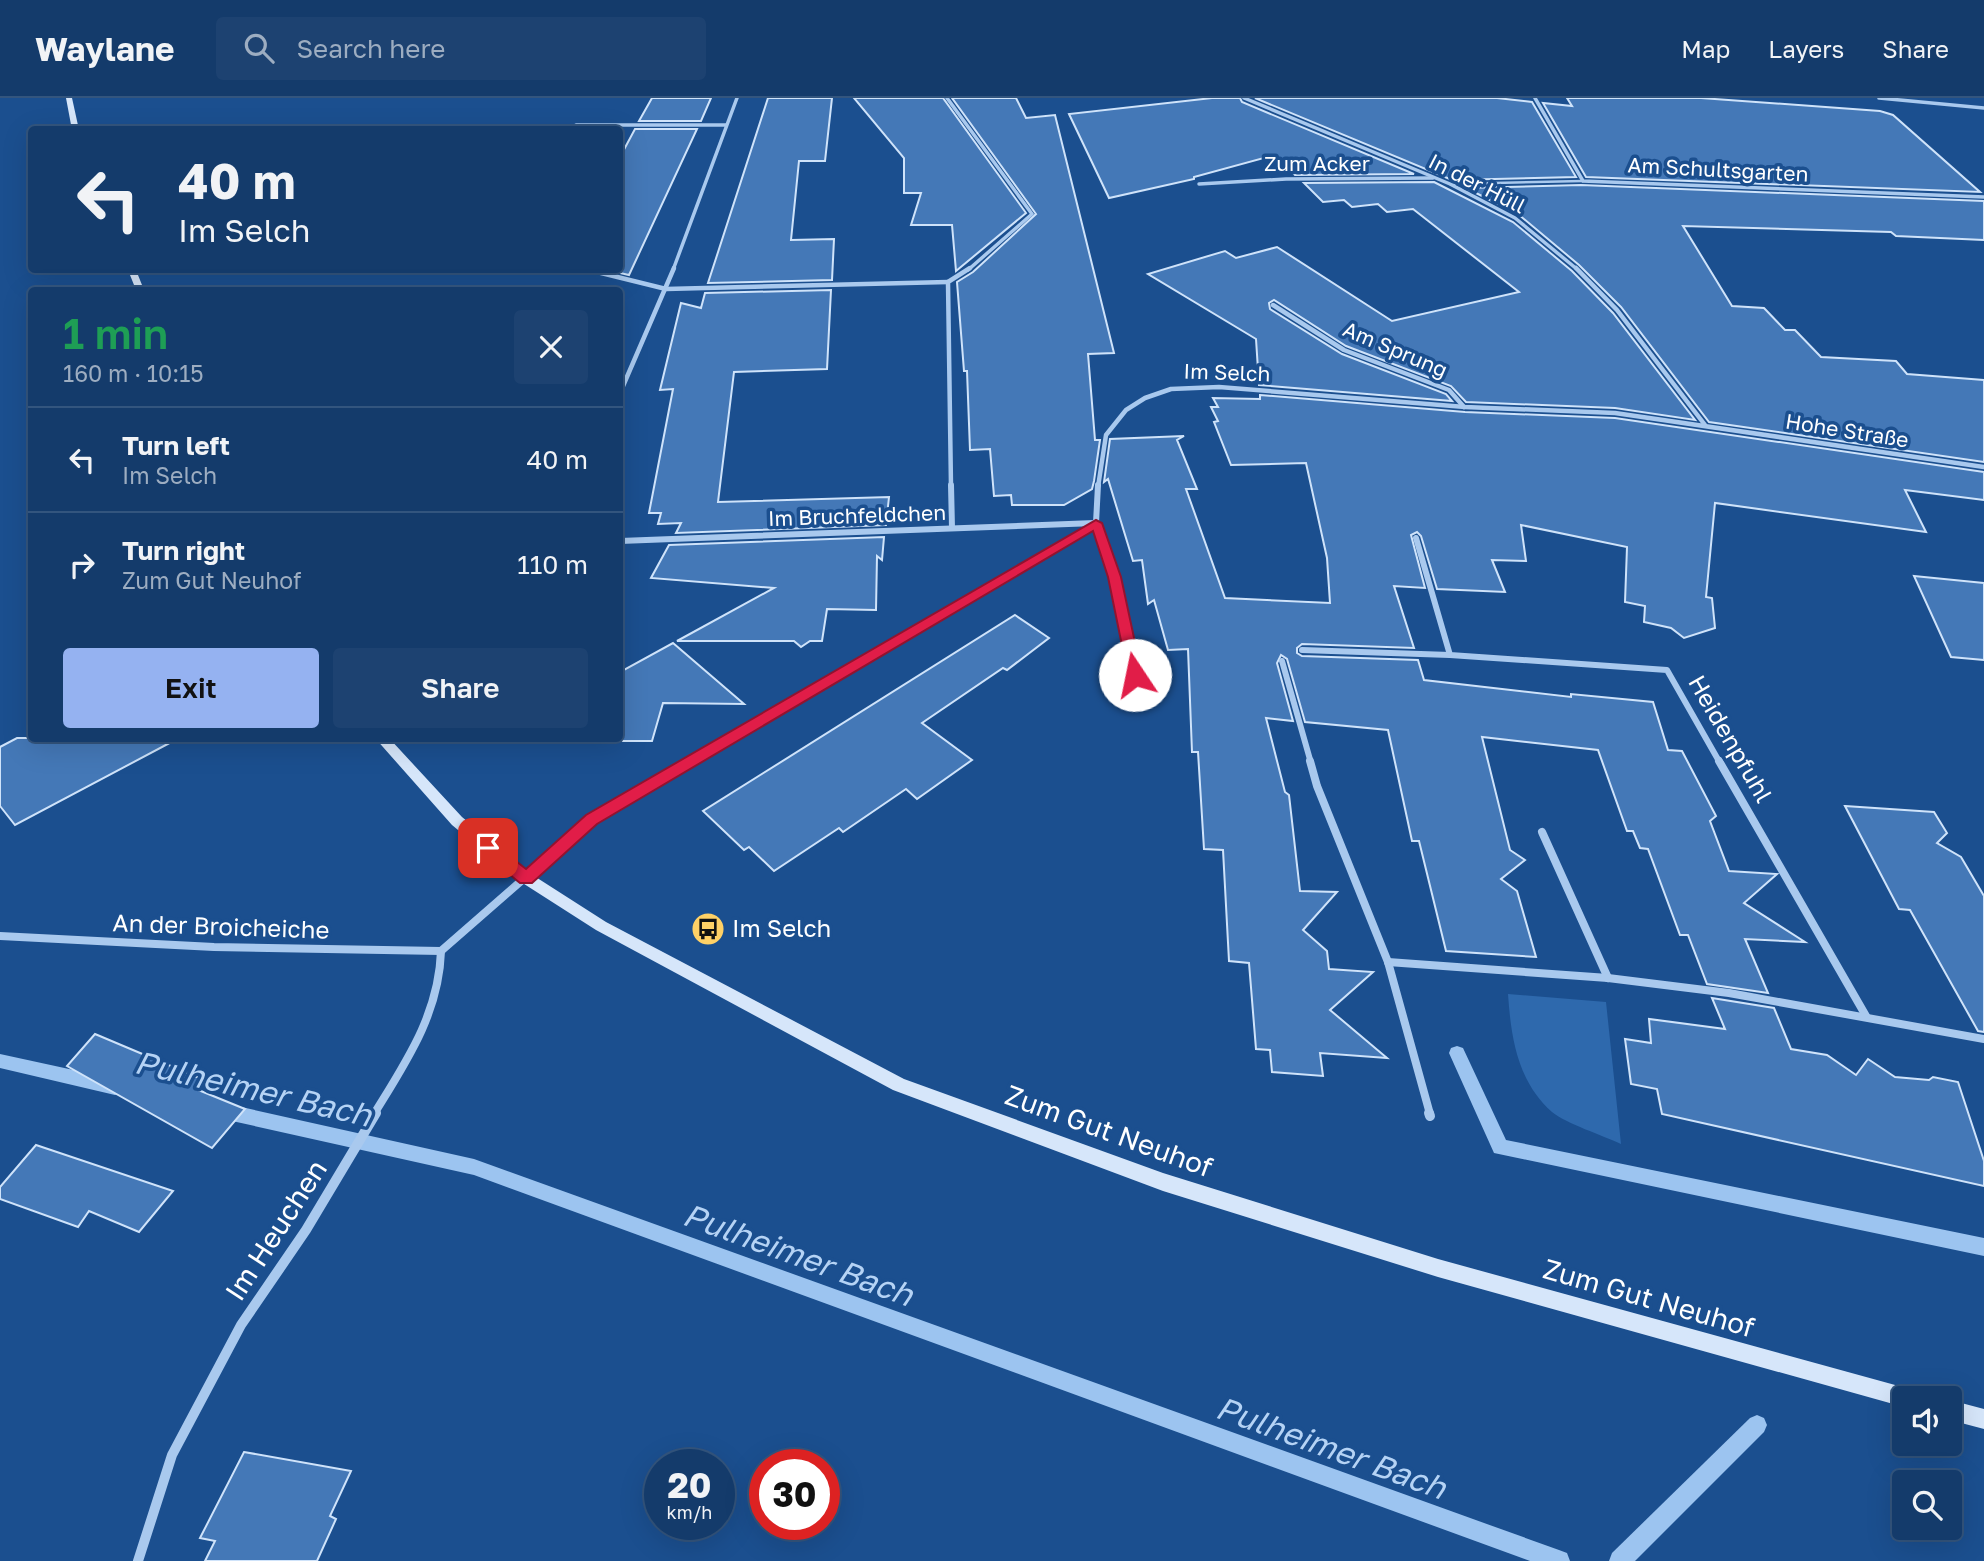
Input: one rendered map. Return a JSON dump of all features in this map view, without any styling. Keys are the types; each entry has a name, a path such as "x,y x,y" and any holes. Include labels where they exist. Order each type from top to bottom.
{"main road":[{"path":"69,98 75,126"},
{"name":"Zum Gut Neuhof","path":"385,742 457,821 526,878 601,926 900,1084 1163,1182 1438,1268 1892,1394"},
{"path":"1962,1413 1984,1419"}],"street":[{"path":"623,386 666,289 737,98"},
{"path":"601,273 666,289 948,282 969,269 1032,214 947,98"},
{"name":"In der Hüll","path":"1244,98 1450,184 1515,218 1566,257 1617,310 1705,425"},
{"path":"1535,98 1583,181"},
{"path":"1880,98 1984,108"},
{"path":"576,125 726,125"},
{"name":"Zum Acker","path":"1199,184 1286,179 1435,178"},
{"name":"Am Schultsgarten","path":"1583,181 1984,197"},
{"path":"948,282 953,528"},
{"name":"Am Sprung","path":"1273,305 1344,350 1449,390 1465,407"},
{"name":"Im Selch","path":"1135,675 1115,577 1096,523 1096,505 1106,435 1126,410 1145,398 1171,389 1219,387 1465,407 1615,414 1705,425"},
{"name":"Hohe Straße","path":"1705,425 1984,467"},
{"path":"441,951 591,820 1096,523"},
{"name":"Im Bruchfeldchen","path":"623,541 1096,523"},
{"path":"1416,538 1450,655"},
{"name":"Heidenpfuhl","path":"1302,650 1450,655 1667,670 1866,1016"},
{"path":"1282,661 1317,786 1388,962 1430,1116"},
{"path":"1542,832 1608,978"},
{"name":"An der Broicheiche","path":"0,936 228,947 441,951"},
{"name":"Im Heuchen","path":"138,1561 172,1455 241,1325 306,1230 424,1031 440,981 441,951"},
{"path":"1388,962 1608,978 1866,1016 1984,1038"}],"lane":[{"name":"Am Schultsgarten","path":"1450,184 1583,181"}],"shaded area":[{"path":"1508,994 1606,1002 1621,1144 1558,1116 1540,1100 1523,1072 1518,1057"}],"building":[{"path":"652,98 711,98 701,121 639,121"},
{"path":"768,98 832,98 825,161 799,161 791,240 834,239 832,280 708,283"},
{"path":"854,98 943,98 1026,213 956,271 952,225 911,225 921,193 904,193 904,158"},
{"path":"952,98 1016,98 1026,118 1055,115 1114,353 1088,354 1095,440 1100,440 1094,481 1092,489 1064,505 1012,505 1011,495 994,496 990,449 970,450 967,371 964,371 957,282 973,272 1036,214"},
{"path":"1212,98 1240,98 1242,102 1414,174 1295,175 1275,155 1194,179 1109,198 1069,114"},
{"path":"1255,98 1497,98 1532,102 1576,177 1452,180"},
{"path":"1567,98 1701,98 1880,111 1893,115 1980,192 1586,177 1543,103 1572,106"},
{"path":"635,129 697,129 629,275 620,273 623,273 623,151"},
{"path":"1434,182 1513,222 1572,271 1613,313 1695,420 1615,408 1466,402 1451,386 1346,346 1274,300 1269,303 1270,309 1342,354 1446,394 1452,401 1259,385 1256,339 1148,274 1225,251 1236,258 1277,247 1392,321 1519,292 1413,209 1387,212 1378,204 1352,207 1344,200 1323,202 1304,183"},
{"path":"1581,185 1984,201 1984,240 1896,236 1891,232 1683,226 1732,306 1764,308 1785,330 1795,330 1821,357 1896,361 1907,374 1984,380 1984,462 1709,422 1621,307 1579,265 1518,214 1466,188"},
{"path":"831,290 827,369 734,372 718,502 889,497 886,525 676,533 681,523 658,524 661,513 649,513 673,389 660,390 681,303 701,308 705,293"},
{"path":"1260,395 1465,412 1615,418 1984,472 1984,500 1905,490 1926,532 1715,503 1706,597 1712,598 1715,628 1684,638 1671,628 1644,622 1645,606 1625,602 1627,547 1521,525 1526,561 1492,560 1505,592 1437,589 1421,536 1417,532 1411,535 1425,588 1394,586 1414,648 1302,644 1297,648 1297,653 1302,656 1418,660 1424,680 1571,697 1571,694 1653,702 1668,750 1682,751 1716,816 1710,821 1729,871 1777,874 1744,903 1805,942 1745,939 1768,993 1707,984 1688,935 1680,935 1648,849 1640,848 1633,831 1627,831 1598,750 1482,737 1510,850 1525,860 1501,879 1517,891 1536,957 1446,951 1419,841 1412,841 1388,730 1305,722 1287,659 1281,655 1277,663 1293,721 1266,718 1285,792 1289,795 1300,891 1337,892 1303,930 1327,951 1329,969 1373,972 1330,1010 1387,1058 1320,1053 1323,1076 1272,1072 1270,1050 1256,1049 1249,963 1229,961 1223,850 1204,849 1198,752 1192,752 1188,649 1168,650 1154,600 1148,604 1142,560 1133,561 1108,479 1104,482 1110,439 1184,436 1177,440 1197,489 1186,489 1225,598 1330,603 1327,558 1306,463 1231,465 1214,422 1218,421 1211,407 1218,407 1213,398 1260,399"},
{"path":"884,537 882,560 877,556 876,610 827,609 822,641 810,641 801,647 794,641 677,641 774,588 651,578 669,545"},
{"path":"1914,576 1984,583 1984,660 1951,657"},
{"path":"1015,615 1049,638 1007,670 1003,668 922,723 972,760 917,799 906,789 843,832 839,828 774,871 749,847 744,850 703,811"},
{"path":"673,643 744,704 663,703 652,741 623,741 623,670"},
{"path":"17,738 28,738 28,742 171,742 15,825 0,806 0,747"},
{"path":"1845,806 1934,812 1947,833 1937,843 1961,857 1984,896 1984,1032 1978,1031 1910,910 1899,909"},
{"path":"1712,998 1774,1008 1791,1049 1827,1055 1856,1075 1868,1059 1895,1077 1929,1080 1933,1077 1958,1082 1984,1161 1984,1186 1662,1114 1657,1089 1631,1084 1625,1039 1651,1043 1649,1019 1725,1029"},
{"path":"95,1034 204,1080 196,1089 245,1109 212,1148 67,1066"},
{"path":"36,1145 173,1191 139,1232 89,1211 78,1227 0,1199 0,1187"},
{"path":"244,1452 351,1471 330,1516 336,1519 317,1561 205,1561 215,1541 200,1538"}],"waterway":[{"name":"Pulheimer Bach","path":"1457,1053 1500,1147 1984,1247"},
{"name":"Pulheimer Bach","path":"0,1061 115,1087"},
{"name":"Pulheimer Bach","path":"223,1111 474,1167 1559,1561"},
{"name":"Pulheimer Bach","path":"1620,1561 1757,1425"}],"place":[{"name":"Im Selch","path":"708,929"}],"route":[{"path":"488,848 526,878 591,820 1096,523 1115,577 1135,675"}]}
